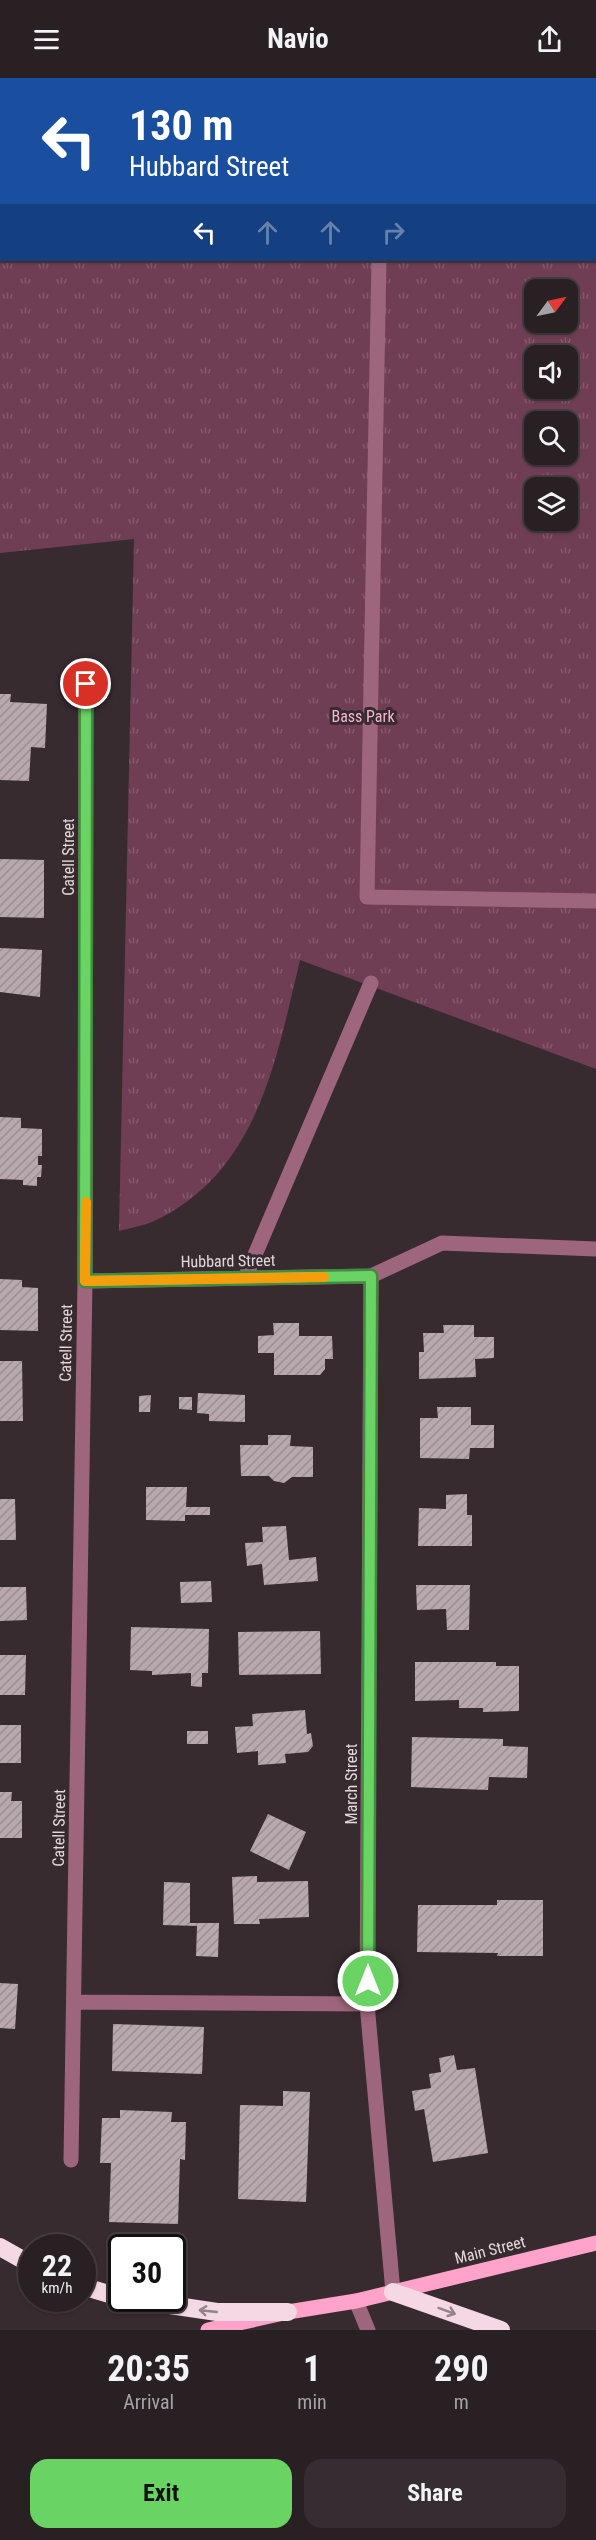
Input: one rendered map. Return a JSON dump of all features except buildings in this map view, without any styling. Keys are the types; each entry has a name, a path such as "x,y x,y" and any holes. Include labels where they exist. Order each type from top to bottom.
{"highway":[{"path":"0,2247 18,2257"},
{"path":"393,2292 501,2330"},
{"path":"186,2307 217,2312 288,2312"}],"main road":[{"name":"Main Street","path":"288,2312 356,2301 596,2243"},
{"path":"208,2330 288,2312"}],"street":[{"path":"379,261 367,897 596,901"},
{"name":"Catell Street","path":"71,2160 85,1281 86,684"},
{"path":"245,1278 371,983"},
{"path":"371,1276 442,1243 596,1249"},
{"name":"Hubbard Street","path":"85,1281 371,1276"},
{"name":"March Street","path":"371,1276 368,2004 393,2292"},
{"path":"74,2002 368,2004"},
{"path":"356,2301 368,2330"}],"green space":[{"name":"Bass Park","path":"0,261 596,261 596,1069 300,960 271,1074 257,1110 240,1143 217,1174 189,1200 154,1221 119,1231 134,539 0,553"}],"slow traffic":[{"path":"86,1202 85,1281 324,1277"}],"route":[{"path":"86,684 85,1281 371,1276 368,1981"}]}
